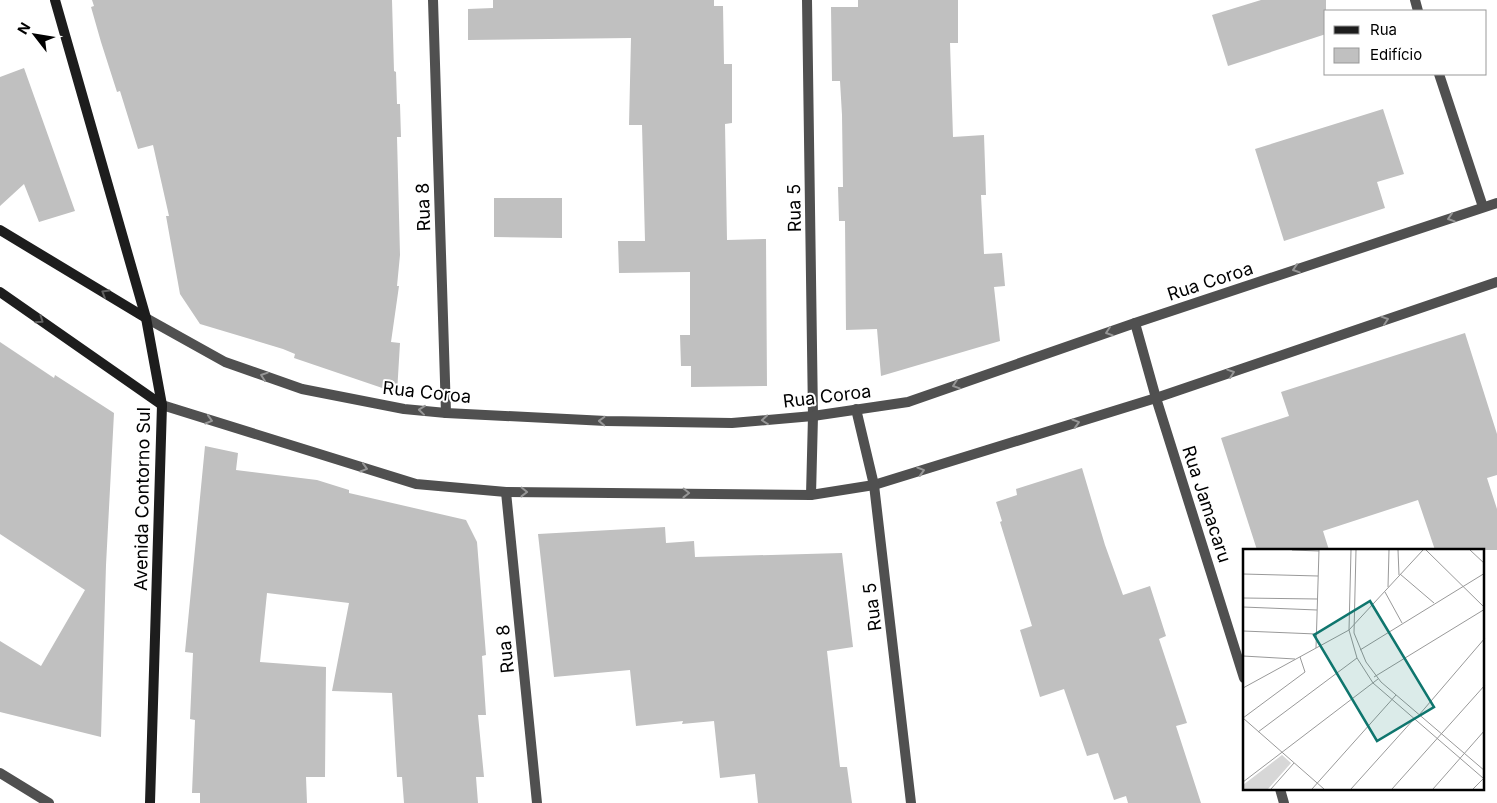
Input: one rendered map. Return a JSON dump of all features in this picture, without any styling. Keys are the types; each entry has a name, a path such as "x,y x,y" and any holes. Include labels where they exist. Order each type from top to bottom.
{"street":[{"name":"Avenida Contorno Sul","path":"55,0 146,318 162,405 150,803"},
{"name":"Rua 8","path":"433,0 446,413"},
{"name":"Rua 5","path":"807,0 813,416 810,495"},
{"path":"1439,75 1483,207"},
{"name":"Rua Coroa","path":"146,318 225,362 302,389 404,409 446,413 606,421 732,423 813,416 908,402 1135,323 1497,203"},
{"path":"0,230 146,318"},
{"path":"0,292 162,405 416,484 506,492 810,495 874,485 1156,398 1496,284"},
{"name":"Rua Jamacaru","path":"1135,323 1156,398 1243,675"},
{"name":"Rua 5","path":"856,409 874,485 911,803"},
{"name":"Rua 8","path":"506,492 537,803"},
{"path":"1,775 49,803"},
{"path":"1280,790 1284,803"}],"building":[{"path":"92,0 392,0 394,71 396,72 397,104 400,104 401,137 397,137 400,255 397,286 399,286 391,342 400,343 397,393 294,358 295,354 283,349 200,324 180,294 166,216 169,216 153,145 138,149 120,91 117,92 101,42 91,7 94,6"},
{"path":"493,0 714,0 714,6 723,6 724,64 732,64 732,123 725,124 727,240 766,239 767,386 691,387 691,366 681,366 680,335 690,335 690,272 619,273 618,241 645,241 642,125 629,125 631,38 468,40 468,9 493,8"},
{"path":"858,0 958,0 958,43 950,43 953,137 984,135 986,195 981,195 984,254 1002,253 1005,286 994,287 1000,341 881,376 877,329 846,330 845,221 839,221 838,187 843,187 842,115 840,81 832,81 831,7 858,7"},
{"path":"1261,0 1326,0 1324,35 1228,66 1212,15"},
{"path":"24,68 75,211 39,222 24,184 0,206 0,77"},
{"path":"1383,109 1404,174 1377,182 1385,208 1284,241 1255,149"},
{"path":"494,198 562,198 562,238 494,237"},
{"path":"1465,333 1497,434 1497,475 1487,478 1497,509 1497,550 1435,549 1418,500 1323,531 1329,549 1257,549 1221,438 1289,416 1281,392"},
{"path":"0,342 54,378 55,375 114,413 106,565 101,737 0,712 0,641 41,666 85,590 0,534"},
{"path":"205,446 238,453 236,470 317,480 349,490 349,493 466,520 477,542 486,655 482,656 486,715 478,715 484,777 476,777 478,803 404,803 402,777 397,777 392,693 332,691 349,603 267,593 260,662 326,667 325,777 306,777 307,803 200,803 200,793 192,793 195,720 190,719 193,653 185,652"},
{"path":"1082,468 1105,545 1123,595 1150,586 1166,636 1159,639 1187,723 1176,726 1201,803 1128,803 1126,796 1114,800 1098,753 1087,756 1064,689 1040,697 1020,630 1032,626 1000,522 1002,521 996,502 1017,495 1016,489"},
{"path":"665,527 666,543 694,541 695,557 842,553 853,647 827,651 840,767 847,767 852,803 758,803 755,774 720,778 714,721 682,724 683,721 636,726 630,670 554,677 538,534"}]}
